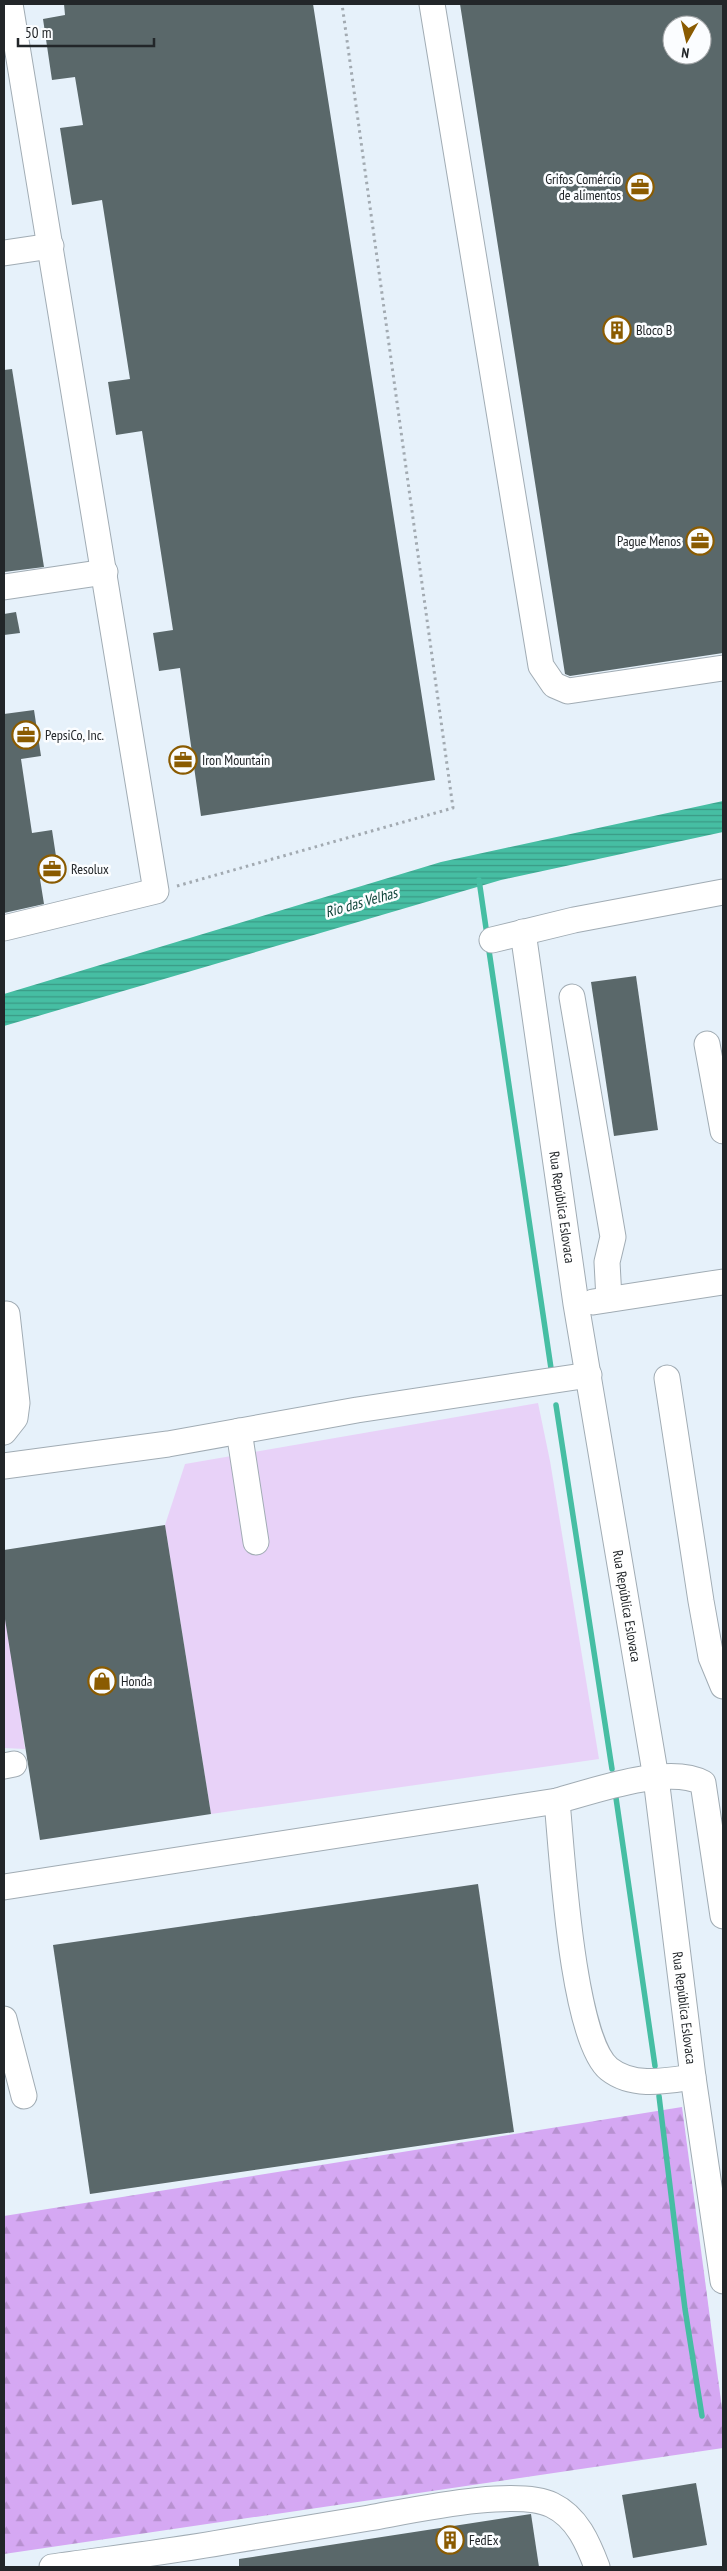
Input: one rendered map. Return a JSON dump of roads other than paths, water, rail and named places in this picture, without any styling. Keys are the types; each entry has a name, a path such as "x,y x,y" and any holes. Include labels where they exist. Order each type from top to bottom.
{"lane":[{"path":"4,928 156,891 10,4"},
{"path":"432,4 541,666 554,685 568,691 723,668"},
{"path":"4,253 51,246"},
{"path":"4,587 105,572"},
{"path":"492,940 574,920 723,892"},
{"name":"Rua República Eslovaca","path":"523,932 576,1304 656,1778 694,2077 723,2281"},
{"path":"572,997 613,1238 607,1262 610,1299"},
{"path":"707,1044 723,1131"},
{"path":"576,1304 723,1282"},
{"path":"4,1432 15,1418 17,1403 7,1314"},
{"path":"4,1466 168,1444 357,1410 589,1375"},
{"path":"667,1378 711,1658 723,1686"},
{"path":"239,1432 256,1542"},
{"path":"4,1887 557,1801 600,1789 676,1776 696,1778 704,1783 723,1916"},
{"path":"557,1801 576,1978 586,2027 592,2045 600,2060 619,2075 639,2081 661,2081 694,2077"},
{"path":"4,2019 24,2096"},
{"path":"52,2567 502,2498 540,2501 565,2513 583,2534 597,2567"}],"water":[{"name":"Rio das Velhas","path":"723,801 723,832 501,880 4,1026 4,994 441,862"}],"waterway":[{"path":"479,880 487,935"},
{"path":"488,944 552,1375"},
{"path":"556,1405 612,1769"},
{"path":"616,1798 655,2066"},
{"path":"659,2096 685,2309 702,2416"}],"place":[{"name":"Grifos Comércio de alimentos","path":"640,187"},
{"name":"Bloco B","path":"617,330"},
{"name":"Pague Menos","path":"700,541"},
{"name":"PepsiCo, Inc.","path":"26,735"},
{"name":"Iron Mountain","path":"183,760"},
{"name":"Resolux","path":"52,869"},
{"name":"Honda","path":"102,1681"},
{"name":"FedEx","path":"450,2540"}]}
